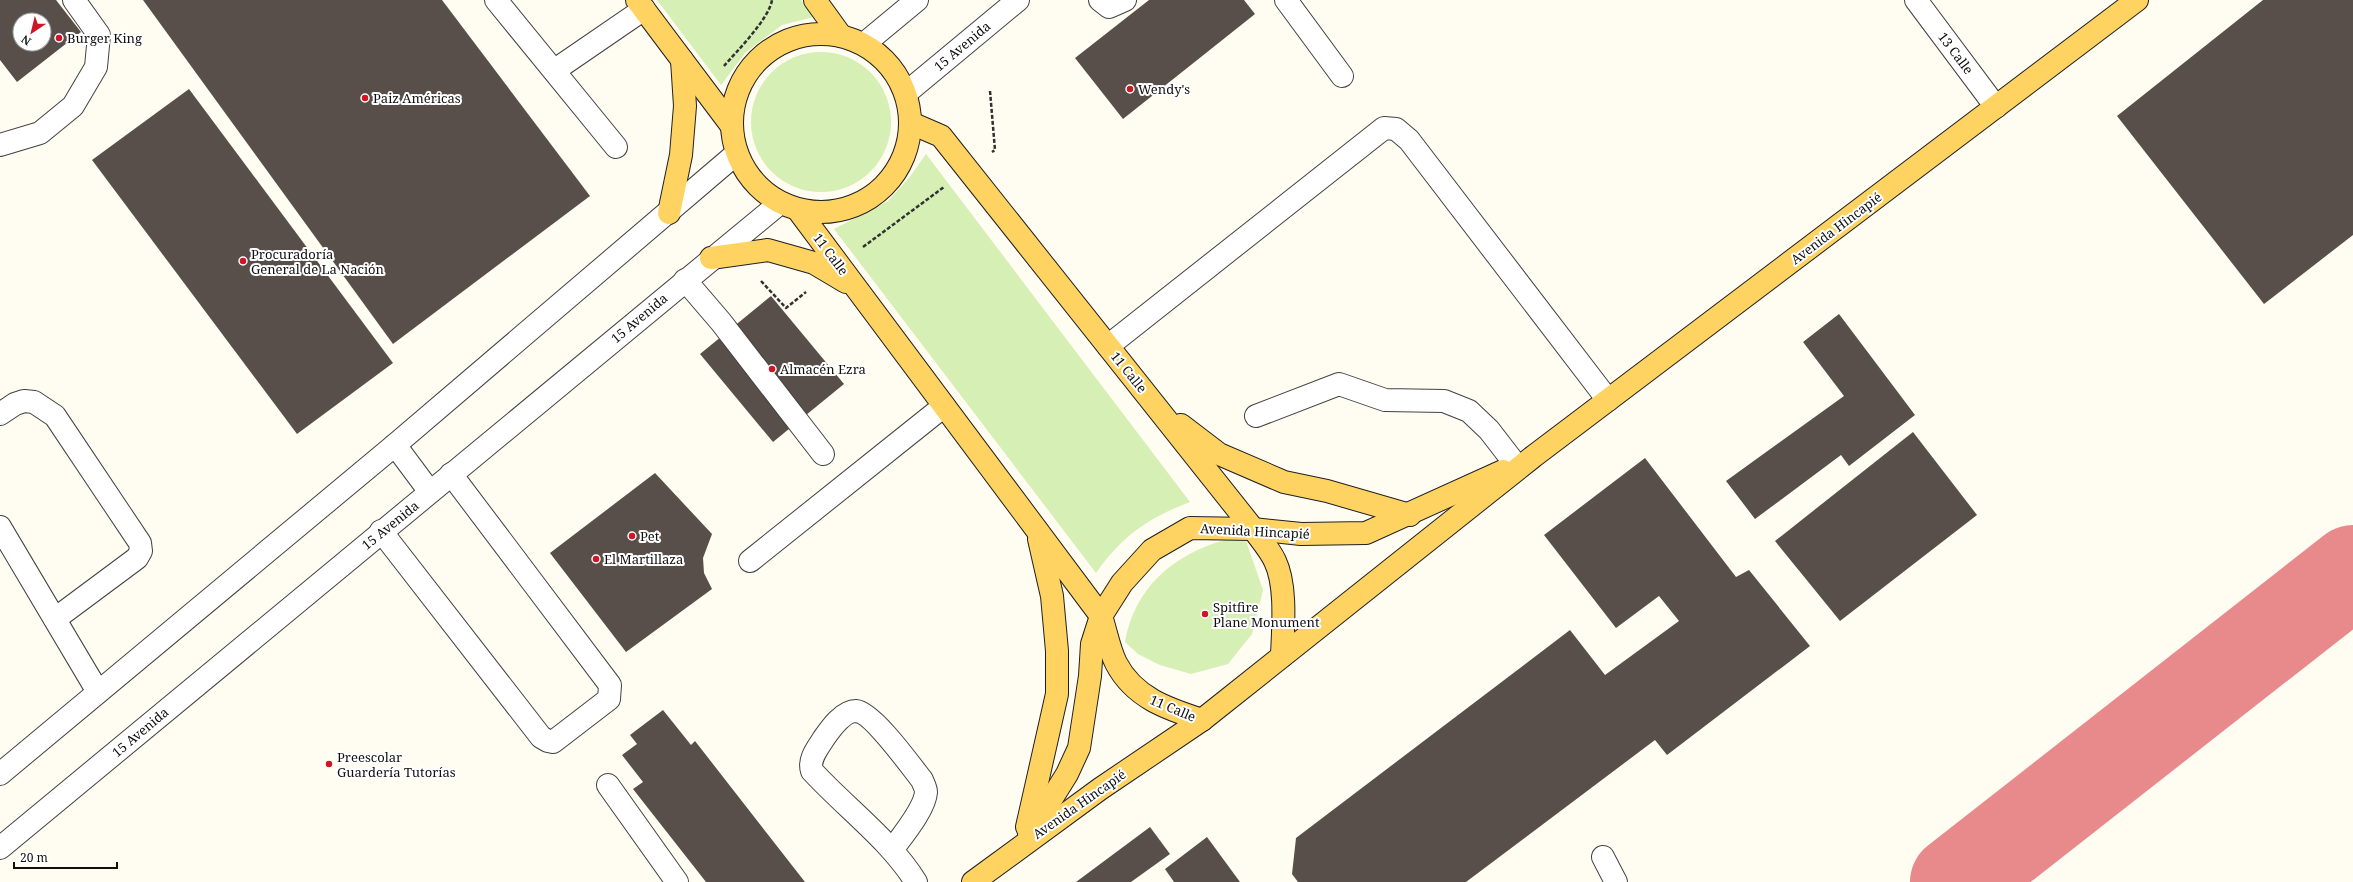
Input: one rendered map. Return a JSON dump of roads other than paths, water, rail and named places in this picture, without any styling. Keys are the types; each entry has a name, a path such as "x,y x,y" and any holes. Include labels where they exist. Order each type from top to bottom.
{"main road":[{"path":"814,0 841,36"},
{"name":"Avenida Hincapié","path":"973,882 1023,844 1202,720 1405,560 1525,460 1608,400 2137,0"},
{"path":"640,4 731,125"},
{"path":"736,154 731,125 734,98 745,73 763,54 787,40 814,33 841,36 864,44 889,65 906,93 911,123 905,156 888,183 862,204 830,212 788,206"},
{"path":"669,213 681,155 685,106 682,60"},
{"name":"11 Calle","path":"911,123 941,136 1253,529 1275,562 1280,579 1283,609 1282,656"},
{"name":"11 Calle","path":"736,154 753,182 788,206 839,266 1036,528 1101,616 1116,664 1131,684 1147,699 1166,708 1202,720"},
{"path":"711,258 768,250 814,263 855,287"},
{"path":"1154,404 1219,454 1284,482 1327,491 1410,515"},
{"name":"Avenida Hincapié","path":"1023,844 1067,774 1079,748 1090,676 1092,644 1101,616 1122,583 1152,550 1190,528 1253,529 1301,534 1366,532 1410,515 1525,460"},
{"path":"1023,844 1057,694 1057,651 1052,596 1045,558 1036,528"}],"street":[{"path":"0,145 40,133 73,106 96,67 99,35 74,0"},
{"path":"496,0 555,70 616,147"},
{"path":"864,44 917,0"},
{"name":"15 Avenida","path":"906,93 1018,0"},
{"path":"1100,0 1109,7 1125,0"},
{"path":"1286,0 1342,76"},
{"name":"13 Calle","path":"1916,0 1996,107"},
{"path":"555,70 640,4"},
{"path":"1108,346 1384,128 1396,129 1409,140 1608,400"},
{"path":"0,774 395,445 669,213 736,154"},
{"name":"15 Avenida","path":"0,848 711,258 788,206"},
{"path":"685,280 721,322 823,454"},
{"path":"1256,416 1339,384 1385,400 1444,400 1469,411 1525,460"},
{"path":"0,414 15,404 24,401 34,402 55,416 140,543 141,551 137,558 55,618"},
{"path":"750,561 944,406"},
{"path":"395,445 430,492"},
{"path":"381,531 541,737 553,742 609,698 610,685 451,474"},
{"path":"0,527 98,692"},
{"path":"892,850 910,826 926,792 922,780 874,722 858,711 848,712 831,727 813,757 810,767 838,799 892,850 916,882"},
{"path":"608,785 677,882"},
{"path":"1603,857 1616,882"}],"place":[{"name":"Burger King","path":"59,38"},
{"name":"Wendy's","path":"1130,89"},
{"name":"Paiz Américas","path":"365,98"},
{"name":"Procuradoría General de La Nación","path":"243,261"},
{"name":"Almacén Ezra","path":"772,369"},
{"name":"Pet","path":"632,536"},
{"name":"El Martillaza","path":"596,559"},
{"name":"Spitfire Plane Monument","path":"1205,614"},
{"name":"Preescolar Guardería Tutorías","path":"329,764"}]}
